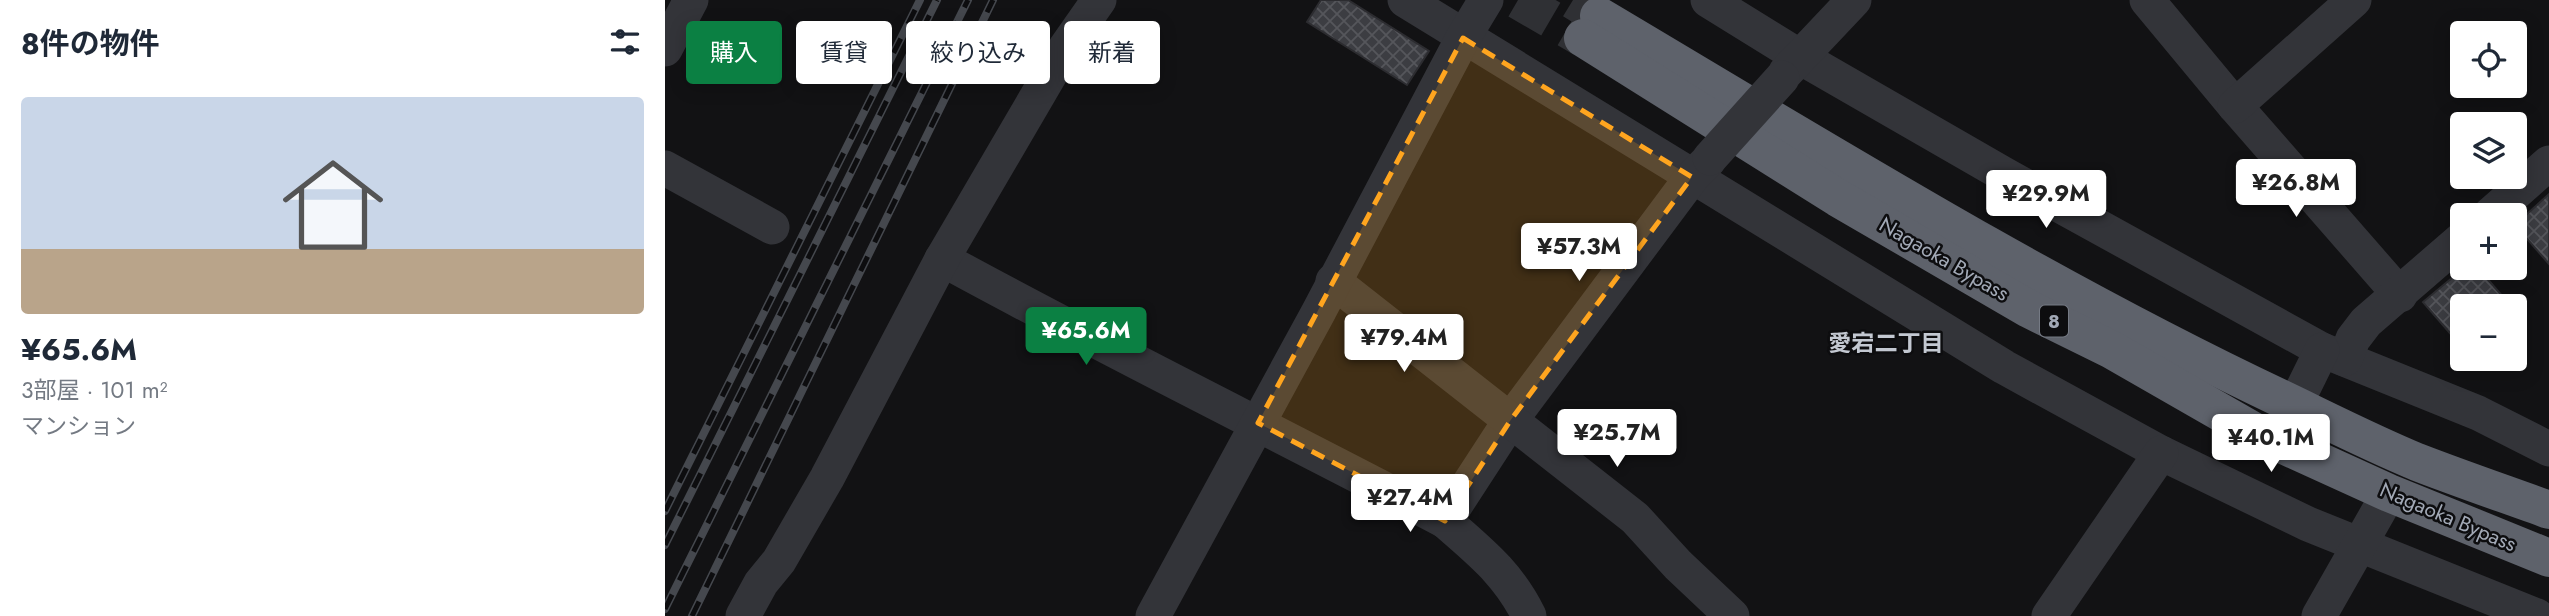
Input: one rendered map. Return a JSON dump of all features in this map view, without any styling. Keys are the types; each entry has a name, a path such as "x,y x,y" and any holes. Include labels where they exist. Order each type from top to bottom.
{"highway":[{"name":"Nagaoka Bypass","path":"2549,510 2416,461 2225,372 2053,283 1591,27 1838,198 2029,309 2112,350 2255,432 2389,493 2549,558"}],"street":[{"path":"665,49 691,0"},
{"path":"743,616 761,583 779,561 827,478 942,259 1066,47 1099,0"},
{"path":"1405,0 1463,38 1701,168 2004,367 2161,453 2308,524 2537,616"},
{"path":"1153,616 1463,38 1486,0"},
{"path":"1709,0 1791,67 2005,175 2334,354 2478,413 2549,449"},
{"path":"1445,521 1510,421 1701,168 1854,0"},
{"path":"2147,0 2235,106 2400,295"},
{"path":"2235,106 2354,0"},
{"path":"2504,203 2549,163"},
{"path":"665,168 772,227"},
{"path":"2295,405 2334,354 2353,339 2366,322 2450,251"},
{"path":"942,259 1042,314 1445,521 1502,572 1529,616"},
{"path":"1333,281 1635,518 1678,565 1732,616"},
{"path":"2049,616 2161,453"},
{"path":"2319,616 2389,493"}],"highlighted area":[{"path":"1463,38 1692,177 1510,421 1445,521 1258,423"}],"building":[{"path":"1321,0 1348,0 1429,51 1407,85 1307,22"},
{"path":"2549,194 2549,264 2527,239 2527,214"},
{"path":"2450,280 2488,280 2501,294 2450,294 2450,333 2423,302"}],"tunnel":[{"path":"1518,0 1583,38"},
{"path":"1573,0 1599,16"}],"railway":[{"path":"665,511 920,0"},
{"path":"665,545 937,0"},
{"path":"665,609 968,0"},
{"path":"692,616 993,0"}],"district":[{"name":"愛宕二丁目","path":"1886,343"}]}
